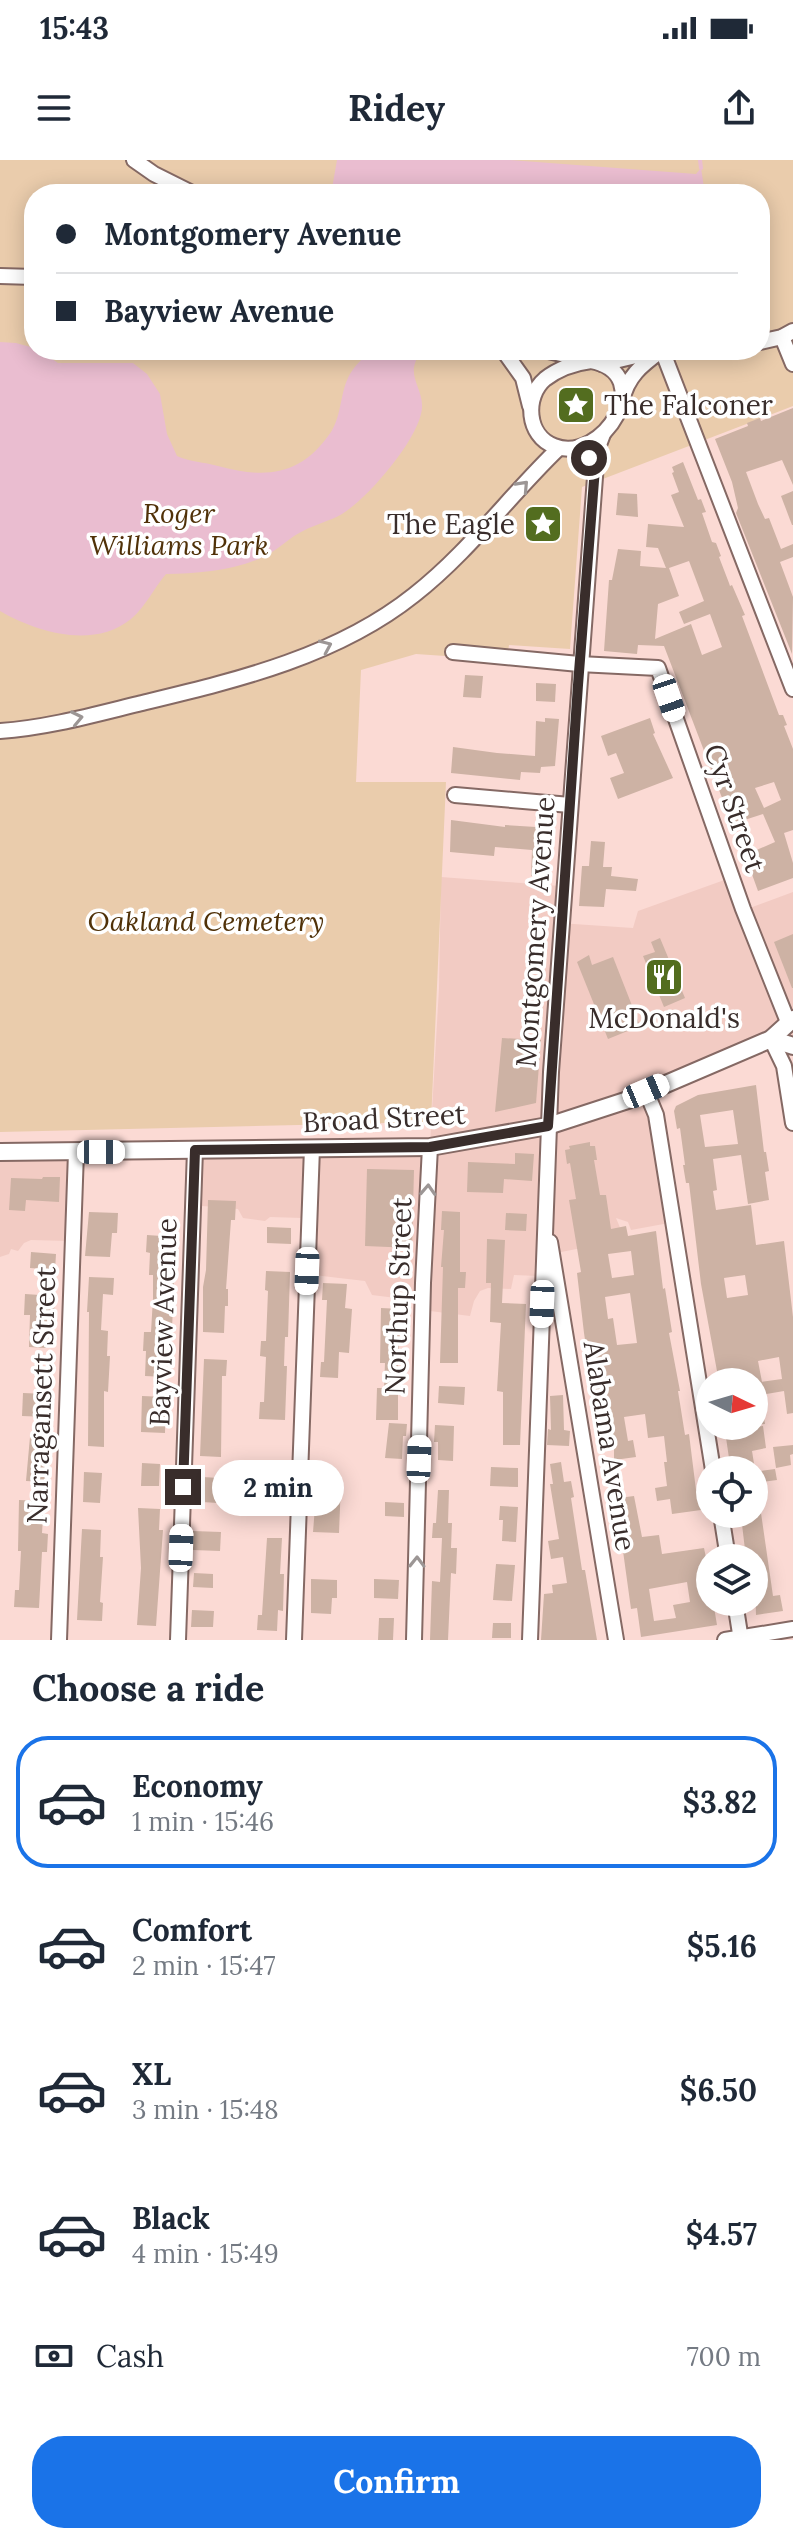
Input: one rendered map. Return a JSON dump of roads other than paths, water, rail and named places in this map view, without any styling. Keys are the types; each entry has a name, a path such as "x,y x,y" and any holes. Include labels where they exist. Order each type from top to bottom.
{"main road":[{"name":"Broad Street","path":"0,1152 430,1147 475,1141 548,1126 631,1099 771,1039 790,1020"},
{"path":"771,1039 793,1046"}],"street":[{"path":"134,160 174,184"},
{"path":"0,276 24,277"},
{"path":"788,334 793,364"},
{"path":"511,360 525,384 531,419 540,437 586,454 595,468"},
{"path":"584,360 596,363 619,379 622,401"},
{"path":"531,419 533,399 544,381 567,367 611,360"},
{"path":"0,731 75,719 198,689 283,664 345,638 401,605 446,568 564,448 586,444 603,434 615,420 632,375 650,360"},
{"path":"666,360 793,689"},
{"name":"Montgomery Avenue","path":"530,1640 548,1126 579,664 597,446 603,434"},
{"name":"Cyr Street","path":"453,652 658,668 744,911 790,1020"},
{"path":"455,795 570,805"},
{"path":"771,1039 784,1066 793,1123"},
{"path":"646,1091 656,1115 711,1456"},
{"name":"Northup Street","path":"414,1640 423,1283 430,1147"},
{"path":"294,1640 312,1148"},
{"name":"Bayview Avenue","path":"178,1640 195,1150"},
{"name":"Narragansett Street","path":"59,1640 76,1152"},
{"name":"Alabama Avenue","path":"545,1212 616,1640"},
{"path":"737,1616 741,1639"},
{"path":"725,1640 793,1629"}],"waterway":[{"path":"700,160 701,168"}],"place":[{"name":"The Falconer","path":"576,405"},
{"name":"The Eagle","path":"543,524"},
{"name":"McDonald's","path":"664,977"}],"park label":[{"name":"Roger Williams Park","path":"179,529"},
{"name":"Oakland Cemetery","path":"206,921"}]}
